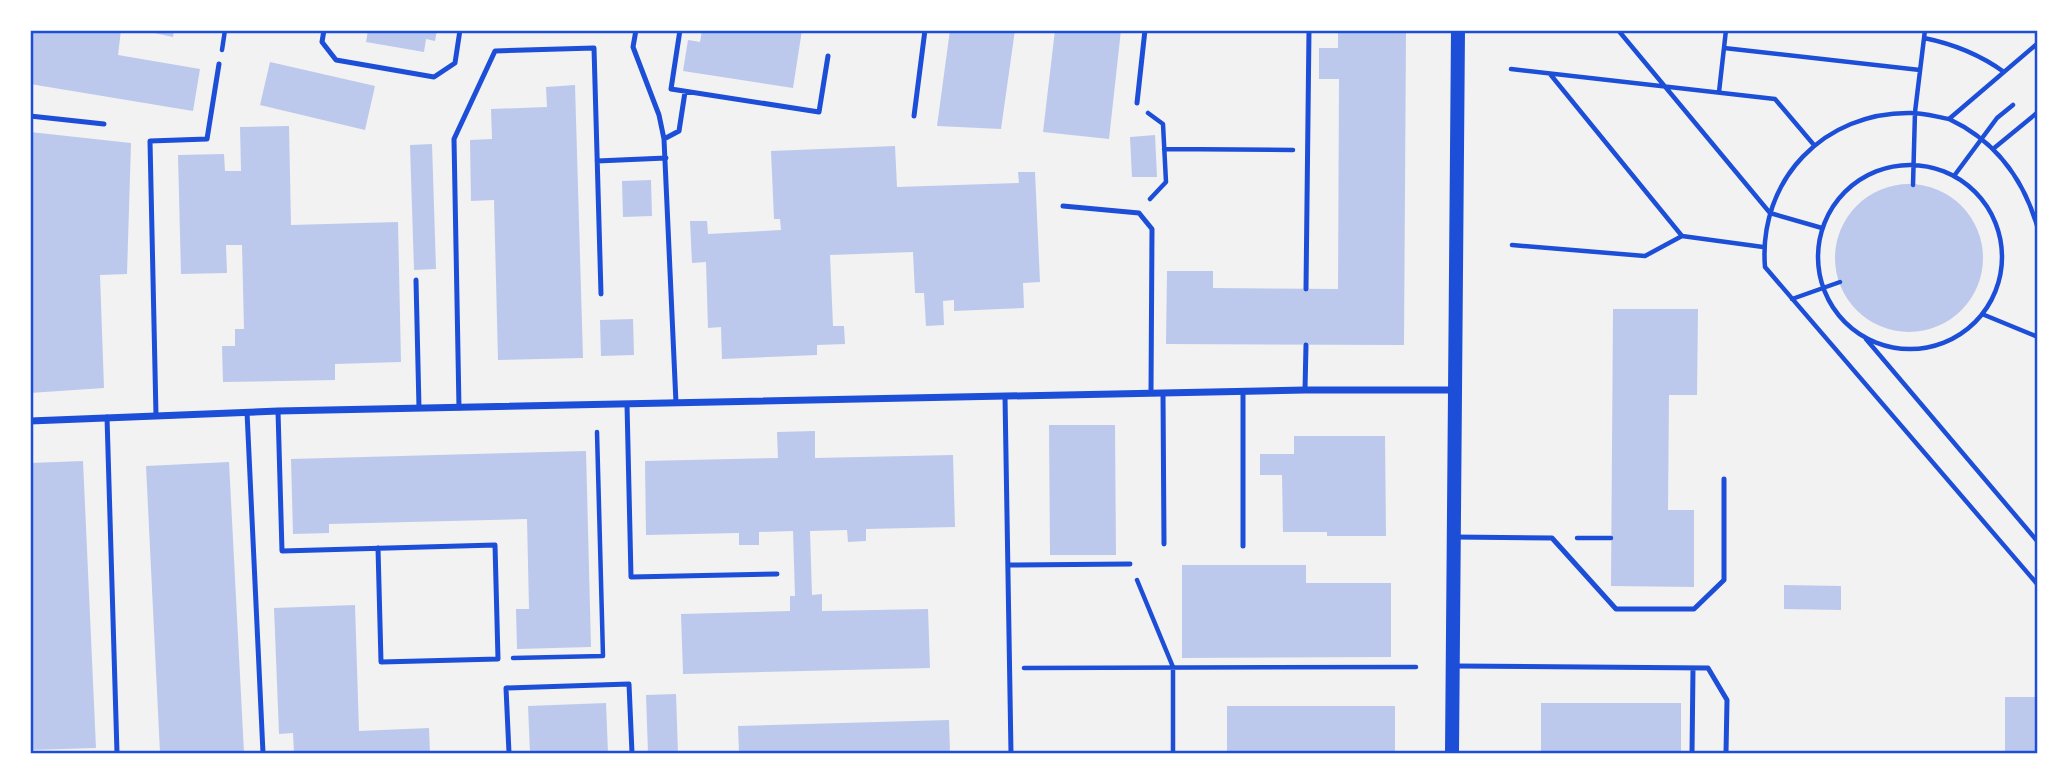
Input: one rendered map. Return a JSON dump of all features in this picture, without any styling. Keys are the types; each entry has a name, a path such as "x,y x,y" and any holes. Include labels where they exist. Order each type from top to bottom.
{"main road":[{"path":"1452,753 1458,30"}],"street":[{"path":"30,421 278,411 1243,391 1455,390"}],"lane":[{"path":"324,30 322,42 336,60 434,77 455,62 460,30"},
{"path":"636,30 633,47 659,115 664,139 676,403"},
{"path":"680,30 671,89 685,92 819,112 828,56"},
{"path":"914,116 925,30"},
{"path":"1137,103 1145,30"},
{"path":"1306,289 1309,30"},
{"path":"459,408 454,139 495,51 594,48 601,294"},
{"path":"156,415 150,141 207,139 219,64"},
{"path":"664,139 679,131 685,92"},
{"path":"30,116 104,124"},
{"path":"597,160 666,158"},
{"path":"1063,206 1139,213 1152,229 1151,393"},
{"path":"416,280 419,408"},
{"path":"1305,390 1306,345"},
{"path":"1243,391 1243,546"},
{"path":"1163,393 1164,544"},
{"path":"1005,396 1011,753"},
{"path":"627,404 631,577 777,574"},
{"path":"278,411 282,551 378,548 495,545 498,659 381,662 378,548"},
{"path":"247,412 263,753"},
{"path":"107,417 117,753"},
{"path":"1454,537 1552,538 1616,609 1694,610 1724,579 1724,479"},
{"path":"1008,565 1130,564"},
{"path":"1452,666 1708,668 1727,700 1726,753"},
{"path":"1692,753 1693,668"},
{"path":"509,753 506,688 629,684 632,753"}],"path":[{"path":"1618,30 1770,213 1822,228"},
{"path":"1719,92 1726,30"},
{"path":"1913,185 1915,112 1925,30"},
{"path":"1924,38 1950,43 1972,52 2004,72"},
{"path":"1949,119 2038,43"},
{"path":"1724,48 1920,70"},
{"path":"1511,69 1775,99 1814,145"},
{"path":"1550,73 1682,236"},
{"path":"1137,103 1163,124 1166,182 1139,213"},
{"path":"1954,176 1981,137 1997,118 2013,105"},
{"path":"2038,229 2019,183 2002,156 1981,137 1949,119 1915,112 1877,116 1854,122 1814,145 1797,162 1784,181 1770,213 1763,247 1765,267 2038,585"},
{"path":"1993,149 2038,112"},
{"path":"1164,149 1308,150"},
{"path":"1866,338 1896,348 1928,347 1958,336 1982,314 1997,286 2002,254 2000,239 1992,216 1979,196 1954,176 1913,165 1891,167 1861,178 1837,200 1822,228 1817,259 1823,288 1840,318 1866,338 2038,542"},
{"path":"1512,245 1645,256 1682,236 1763,247"},
{"path":"1793,299 1840,282"},
{"path":"1982,314 2038,337"},
{"path":"498,659 603,656 597,432"},
{"path":"1552,538 1611,538"},
{"path":"1130,564 1173,667 1173,753"},
{"path":"1010,668 1416,667"}],"building":[{"path":"30,30 121,30 118,55 200,69 193,111 30,84"},
{"path":"140,30 174,30 173,37"},
{"path":"368,30 437,30 435,41 426,39 424,52 366,42"},
{"path":"702,30 802,30 793,88 683,71 688,40 700,42"},
{"path":"950,30 1015,30 1001,129 937,126"},
{"path":"1055,30 1121,30 1109,139 1043,132"},
{"path":"1338,30 1406,30 1404,345 1166,344 1167,271 1213,271 1213,288 1338,289 1339,79 1319,79 1319,48 1338,48"},
{"path":"270,62 375,86 365,130 260,105"},
{"path":"575,85 583,358 498,360 494,200 471,201 470,140 492,139 491,109 547,107 546,87"},
{"path":"289,126 291,225 398,222 401,362 335,364 335,380 223,382 222,346 235,346 235,329 244,329 242,245 226,245 227,273 181,274 178,155 224,154 225,171 241,171 240,127"},
{"path":"30,132 131,143 127,274 100,275 104,388 30,393"},
{"path":"1155,135 1157,177 1132,177 1130,137"},
{"path":"432,144 436,269 414,270 410,145"},
{"path":"895,146 897,187 1019,183 1018,172 1035,172 1040,282 1023,283 1024,308 954,311 954,300 943,301 944,325 926,326 924,293 915,293 913,252 830,255 833,326 844,326 845,344 817,345 817,355 722,359 721,327 708,328 706,262 692,263 690,221 707,221 708,234 781,230 780,219 774,219 771,151"},
{"path":"651,180 652,216 623,217 622,181"},
{"path":"1909,184 1937,190 1961,206 1977,230 1983,258 1977,286 1961,310 1937,326 1909,332 1881,326 1857,310 1841,286 1835,258 1841,230 1857,206 1881,190"},
{"path":"1613,309 1698,309 1697,395 1669,395 1668,510 1694,510 1694,587 1611,586"},
{"path":"633,319 634,355 601,356 600,320"},
{"path":"1049,425 1115,425 1116,555 1050,555"},
{"path":"815,431 815,458 953,455 955,527 866,529 866,541 848,542 847,530 810,531 812,595 822,594 822,611 928,609 930,668 683,674 681,614 790,611 790,596 795,596 793,531 759,532 759,545 739,545 739,533 646,535 645,461 778,458 777,432"},
{"path":"1294,436 1385,436 1386,536 1327,536 1327,532 1283,532 1282,475 1260,475 1260,454 1294,454"},
{"path":"586,451 591,647 517,649 516,609 529,609 527,519 329,524 329,533 293,534 291,459"},
{"path":"83,461 96,748 30,750 30,463"},
{"path":"229,462 244,753 160,753 146,466"},
{"path":"1182,565 1306,565 1306,583 1391,583 1391,657 1182,658"},
{"path":"1784,585 1841,586 1841,610 1784,609"},
{"path":"355,605 359,731 429,728 430,753 294,753 293,733 279,734 274,608"},
{"path":"676,694 678,753 648,753 646,695"},
{"path":"2005,697 2038,697 2038,753 2005,753"},
{"path":"606,703 608,753 530,753 528,706"},
{"path":"1541,703 1681,703 1681,753 1541,753"},
{"path":"1227,706 1395,706 1395,753 1227,753"},
{"path":"949,720 950,753 739,753 738,726"}]}
